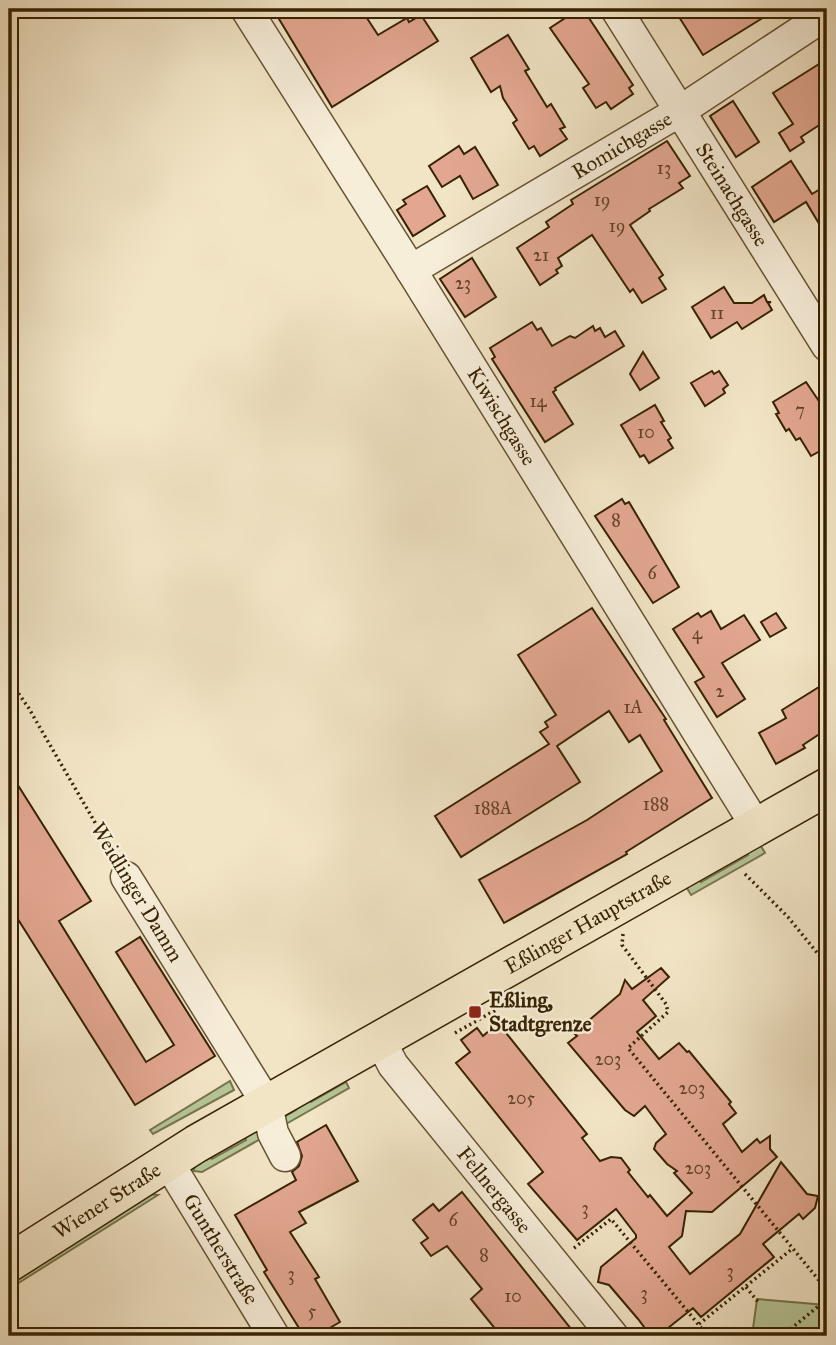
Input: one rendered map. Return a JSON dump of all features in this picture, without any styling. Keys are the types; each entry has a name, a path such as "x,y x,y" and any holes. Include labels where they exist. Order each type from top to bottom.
{"main road":[{"name":"Eßlinger Hauptstraße","path":"169,1162 827,787"},
{"name":"Wiener Straße","path":"9,1263 169,1162"}],"street":[{"name":"Kiwischgasse","path":"246,9 756,826"},
{"name":"Steinachgasse","path":"616,9 827,346"},
{"name":"Romichgasse","path":"411,270 680,111 827,14"},
{"name":"Weidlinger Damm","path":"127,877 267,1104 273,1133 285,1156"},
{"name":"Fellnergasse","path":"380,1040 393,1065 613,1336"},
{"name":"Guntherstraße","path":"169,1162 274,1336"}],"path":[{"name":"Weidlinger Damm","path":"9,680 29,707 127,877"},
{"path":"745,874 788,918 827,965"},
{"path":"609,909 624,936 622,945 666,1004 668,1012 628,1048 827,1290"},
{"path":"554,1265 611,1219 708,1336"},
{"path":"698,1325 792,1249"},
{"path":"746,1287 759,1303"},
{"path":"782,1336 827,1299"}],"green space":[{"path":"758,841 765,853 691,895 684,883 698,876 701,882 748,855 745,849"},
{"path":"230,1081 234,1090 153,1134 150,1130"},
{"path":"346,1082 349,1088 286,1124 282,1118 296,1110 293,1103 307,1096 311,1102"},
{"path":"256,1126 264,1137 202,1172 193,1171 198,1161 208,1153 212,1159 246,1140 244,1133"},
{"path":"149,1194 158,1195 9,1289 9,1278"},
{"path":"757,1299 826,1305 823,1336 752,1336"}],"building":[{"path":"273,9 361,9 378,35 407,18 409,22 421,15 438,41 332,107"},
{"path":"583,9 633,85 629,88 633,94 611,109 606,102 596,108 583,88 589,84 550,28"},
{"path":"674,9 777,9 703,55"},
{"path":"508,35 529,69 525,71 547,107 551,104 565,127 560,129 567,139 540,156 534,146 529,149 513,123 517,120 503,98 500,86 491,92 471,58"},
{"path":"827,59 827,120 801,137 804,142 790,151 779,133 793,124 773,93"},
{"path":"733,101 759,142 736,157 710,116"},
{"path":"667,141 690,176 679,183 683,188 649,209 650,211 630,225 663,275 659,278 666,289 642,303 633,289 630,292 592,235 558,258 562,266 556,270 558,273 540,285 517,248 549,227 546,222 573,204 571,200"},
{"path":"459,146 464,154 475,147 498,185 473,199 460,176 442,187 429,166"},
{"path":"791,161 812,194 827,185 827,237 806,202 774,222 752,187"},
{"path":"427,186 445,216 413,236 397,210 406,204 403,200"},
{"path":"472,258 496,297 465,317 440,279"},
{"path":"724,287 734,303 752,303 764,295 767,302 771,302 768,303 772,310 742,329 737,322 711,338 692,307"},
{"path":"532,322 537,330 541,328 552,346 570,336 575,338 593,326 595,331 600,328 605,337 615,331 624,346 555,388 553,392 573,424 545,442 492,359 495,357 490,348"},
{"path":"643,352 659,378 640,390 630,374"},
{"path":"712,371 714,374 719,371 728,385 723,389 725,393 705,406 691,383"},
{"path":"806,382 827,413 827,447 811,456 800,438 796,440 789,429 786,431 776,414 779,413 773,402"},
{"path":"655,405 664,421 661,422 671,438 668,440 673,448 649,463 644,455 640,457 621,425"},
{"path":"622,499 625,504 629,502 679,587 653,603 595,516"},
{"path":"592,608 666,719 664,720 712,798 626,852 627,854 504,923 479,880 587,820 662,771 640,735 629,742 609,711 557,746 580,782 461,857 435,816 549,744 540,732 548,727 545,722 556,715 518,655"},
{"path":"711,611 721,629 744,615 760,640 722,663 745,699 717,717 695,682 704,677 673,629 698,613 701,617"},
{"path":"776,613 786,628 770,637 761,622"},
{"path":"827,682 827,729 803,745 805,748 776,764 759,733 786,718 782,710"},
{"path":"9,771 91,901 59,921 146,1062 174,1045 116,952 140,937 215,1056 135,1105 9,905"},
{"path":"661,968 669,977 643,1000 656,1016 637,1032 659,1059 679,1043 689,1051 731,1102 729,1104 736,1113 723,1124 742,1152 757,1139 760,1143 770,1136 770,1149 777,1157 712,1212 686,1211 682,1236 669,1247 690,1274 740,1234 781,1162 807,1194 818,1196 815,1208 803,1219 799,1214 763,1244 774,1257 701,1317 693,1308 658,1336 641,1336 644,1327 638,1319 609,1285 598,1282 601,1267 636,1238 636,1235 616,1209 577,1240 528,1184 543,1172 456,1063 470,1052 461,1040 477,1028 483,1036 498,1023 587,1134 582,1138 600,1161 611,1157 621,1158 630,1170 628,1172 667,1216 692,1193 674,1173 677,1171 654,1149 656,1143 666,1134 645,1106 634,1116 625,1110 568,1043 577,1036 574,1033 620,994 625,980 632,989"},
{"path":"326,1125 358,1181 299,1212 306,1223 290,1232 319,1277 315,1279 340,1322 316,1336 304,1336 264,1272 267,1270 235,1215 296,1180 292,1172 299,1166 302,1156 297,1142"},
{"path":"462,1192 571,1329 563,1336 501,1336 471,1299 482,1289 447,1246 431,1256 421,1243 428,1238 413,1220 433,1204 439,1211"}],"place":[{"name":"Eßling, Stadtgrenze","path":"475,1012"}]}
